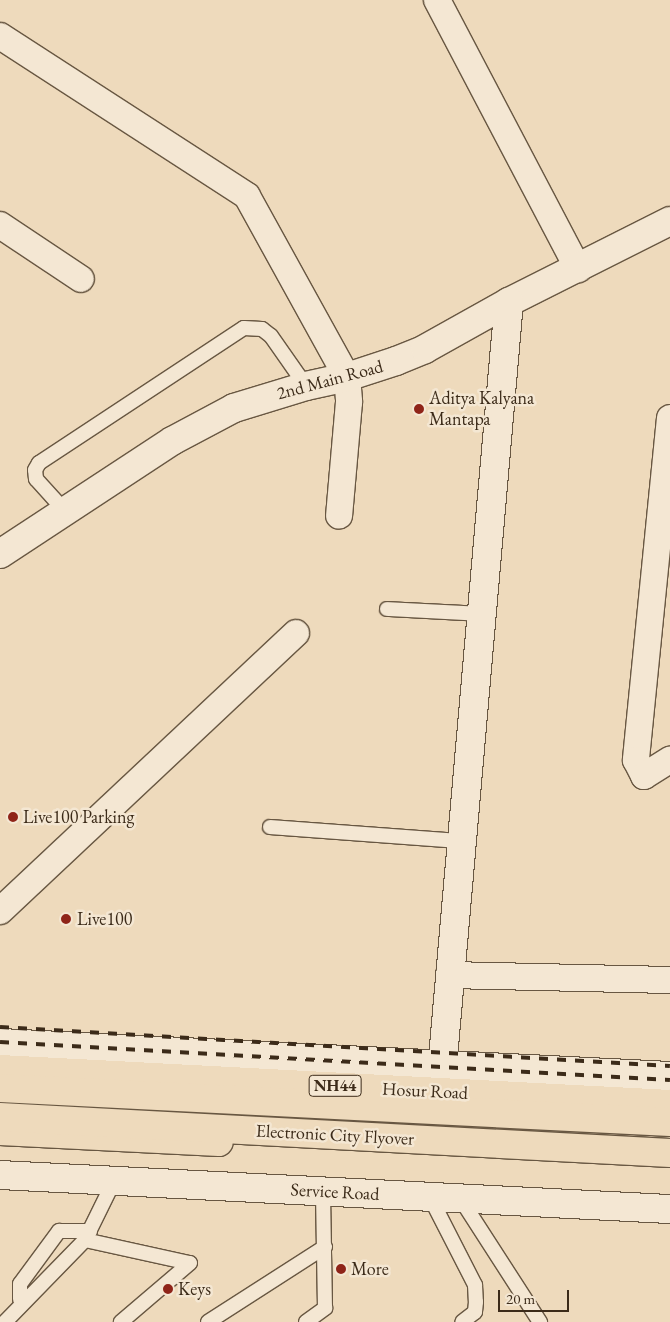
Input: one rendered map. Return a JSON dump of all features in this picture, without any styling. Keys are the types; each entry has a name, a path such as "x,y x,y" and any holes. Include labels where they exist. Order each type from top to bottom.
{"highway":[{"name":"Hosur Road","path":"0,1069 670,1104"},
{"name":"Electronic City Flyover","path":"0,1088 670,1122"},
{"name":"Electronic City Flyover","path":"0,1116 670,1153"},
{"path":"0,1131 670,1165"}],"street":[{"path":"437,0 578,269"},
{"path":"0,36 248,196 347,378 349,402 339,516"},
{"name":"2nd Main Road","path":"0,554 202,424 234,408 306,386 347,378 425,349 509,302 670,222"},
{"path":"0,225 81,279"},
{"path":"440,1092 509,302"},
{"path":"670,418 636,760 644,776 670,760"},
{"path":"0,911 296,633"},
{"path":"449,976 670,980"},
{"path":"0,1043 670,1076"},
{"name":"Service Road","path":"0,1175 670,1209"}],"lane":[{"path":"65,511 36,479 35,470 39,463 244,328 262,329 271,336 306,386"},
{"path":"387,610 482,614"},
{"path":"270,827 462,841"},
{"path":"5,1322 87,1236 114,1181"},
{"path":"306,1322 325,1308 323,1191"},
{"path":"430,1197 475,1285 476,1302 474,1312 462,1322"},
{"path":"460,1198 540,1322"},
{"path":"20,1298 20,1284 59,1231 87,1236 190,1263 121,1322"},
{"path":"208,1322 325,1247"}],"railway":[{"path":"0,1027 670,1066"},
{"path":"0,1042 670,1080"}],"place":[{"name":"Aditya Kalyana Mantapa","path":"419,409"},
{"name":"Live100 Parking","path":"13,817"},
{"name":"Live100","path":"66,919"},
{"name":"More","path":"341,1269"},
{"name":"Keys","path":"168,1289"}]}
